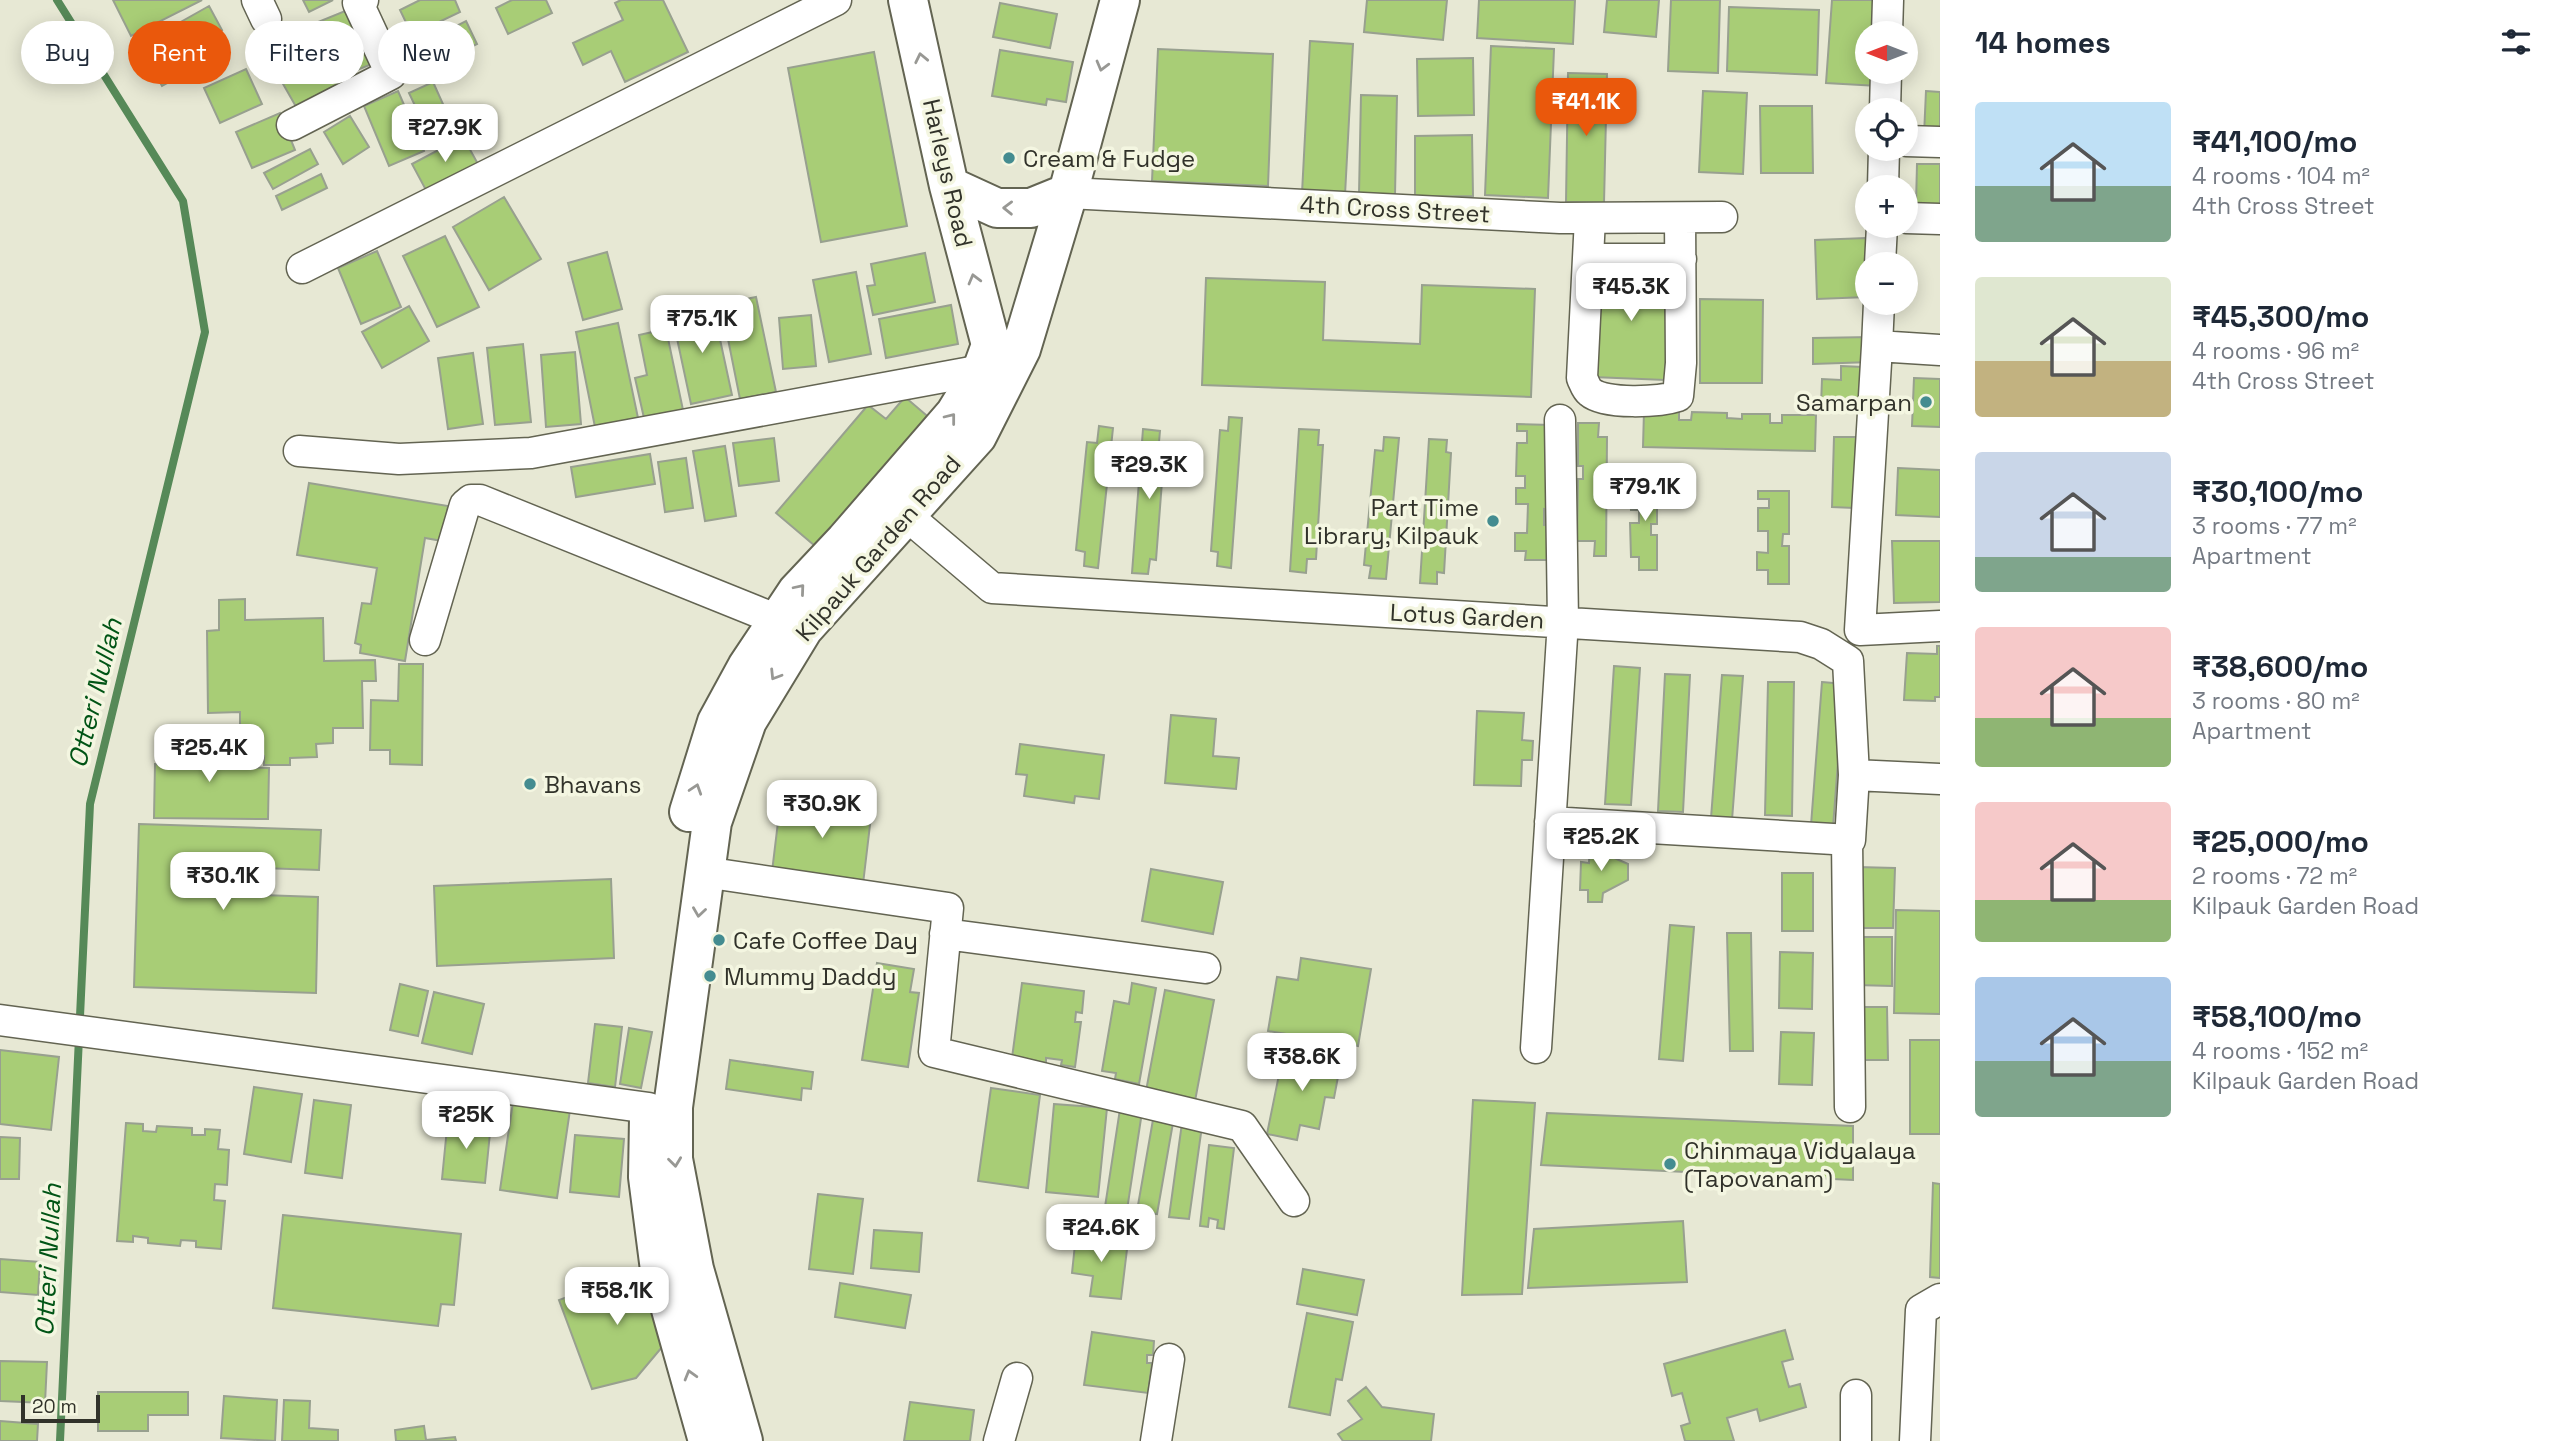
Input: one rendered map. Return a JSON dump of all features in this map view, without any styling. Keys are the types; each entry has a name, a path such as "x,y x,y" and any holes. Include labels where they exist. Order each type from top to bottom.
{"main road":[{"name":"Harleys Road","path":"908,0 986,357"},
{"name":"Kilpauk Garden Road","path":"743,1441 694,1269 673,1159 673,1107 712,822 747,721 803,629 977,436 1021,349 1068,193 1121,0"},
{"path":"949,186 997,208 1031,208 1068,193"},
{"path":"708,1441 660,1270 648,1177 649,1108 665,970 688,812 717,722 747,667 797,592 955,414 986,357"}],"street":[{"path":"292,125 391,74 358,3 363,0"},
{"path":"302,268 836,0"},
{"path":"1887,21 1888,0"},
{"path":"1918,141 1940,142"},
{"name":"4th Cross Street","path":"1068,193 1590,218 1722,217"},
{"path":"1590,218 1582,377 1588,391 1603,398 1662,401 1678,397 1681,363 1680,218"},
{"path":"1918,218 1940,219"},
{"path":"1588,259 1681,259"},
{"path":"1878,315 1860,630 1940,626"},
{"path":"1877,346 1940,350"},
{"path":"299,451 399,459 531,453 986,357"},
{"path":"1536,1048 1563,621 1560,420"},
{"path":"425,640 465,505 471,500 480,500 778,620"},
{"name":"Lotus Garden","path":"906,515 992,588 1800,637 1821,644 1848,660 1854,775"},
{"path":"1550,822 1850,839 1854,775 1940,779"},
{"path":"1847,839 1850,1107"},
{"path":"704,872 948,908 934,1052 1242,1126 1294,1202"},
{"path":"945,934 1205,968"},
{"path":"0,1020 649,1108"},
{"path":"1914,1441 1921,1310 1940,1300"},
{"path":"1156,1441 1169,1359"},
{"path":"999,1441 1017,1378"},
{"path":"1856,1395 1856,1441"}],"building":[{"path":"113,0 202,0 161,21 128,21 128,30"},
{"path":"303,0 333,0 309,12"},
{"path":"420,0 455,0 460,12 441,21 405,21 400,10"},
{"path":"512,0 546,0 552,13 508,34 496,8"},
{"path":"621,0 663,0 688,52 625,82 611,51 583,65 573,43 623,20 615,3"},
{"path":"1367,0 1447,0 1443,40 1364,32"},
{"path":"1479,0 1575,0 1573,44 1477,38"},
{"path":"1607,0 1659,0 1656,37 1604,32"},
{"path":"1671,0 1720,0 1718,73 1668,71"},
{"path":"1832,0 1883,0 1882,21 1855,21 1855,84 1878,86 1826,83"},
{"path":"1000,3 1057,14 1050,48 993,37"},
{"path":"209,6 217,21 183,21"},
{"path":"1729,7 1819,10 1817,75 1727,71"},
{"path":"350,9 355,21 320,21"},
{"path":"1310,41 1353,44 1345,195 1302,193"},
{"path":"364,44 372,64 364,67"},
{"path":"1491,46 1554,49 1548,198 1485,195"},
{"path":"1158,49 1273,54 1268,186 1152,181"},
{"path":"1000,50 1073,62 1066,102 1047,99 1046,105 992,96"},
{"path":"874,52 907,226 821,242 788,68"},
{"path":"1473,58 1474,115 1418,116 1417,59"},
{"path":"245,69 245,84 253,84 262,104 220,123 204,88 213,84 231,84 231,76"},
{"path":"1568,73 1607,74 1604,203 1566,202"},
{"path":"283,84 339,84 341,88 299,112"},
{"path":"434,84 456,133 433,144 409,93"},
{"path":"398,91 424,151 389,166 364,106"},
{"path":"1703,91 1747,93 1743,174 1699,172"},
{"path":"1926,91 1940,92 1940,136 1924,135"},
{"path":"1361,95 1397,96 1395,195 1359,194"},
{"path":"1760,106 1812,106 1813,173 1761,173"},
{"path":"280,113 295,150 252,168 236,132"},
{"path":"350,116 369,147 343,164 324,132"},
{"path":"1472,135 1473,196 1415,197 1415,136"},
{"path":"463,137 478,164 427,192 412,164"},
{"path":"310,149 318,164 273,189 264,173"},
{"path":"1917,164 1940,164 1940,206 1918,205"},
{"path":"321,174 327,188 282,210 276,196"},
{"path":"504,197 541,259 489,290 453,227"},
{"path":"445,236 479,307 437,327 403,256"},
{"path":"1866,238 1866,252 1855,252 1855,297 1817,299 1815,240"},
{"path":"377,251 401,307 361,324 338,268"},
{"path":"607,252 622,309 583,320 568,263"},
{"path":"925,253 935,302 873,315 867,286 875,285 871,264"},
{"path":"1598,266 1670,270 1665,380 1593,377"},
{"path":"856,272 871,354 829,362 813,280"},
{"path":"1206,278 1325,282 1323,340 1420,344 1422,285 1535,289 1531,397 1202,385"},
{"path":"756,297 776,392 740,399 721,304"},
{"path":"1700,299 1763,300 1762,383 1700,383"},
{"path":"951,305 958,344 886,358 879,319"},
{"path":"409,306 429,341 382,368 362,332"},
{"path":"713,307 732,395 691,404 672,315"},
{"path":"811,315 816,366 783,369 779,318"},
{"path":"618,323 638,418 595,427 576,332"},
{"path":"666,329 683,410 644,418 635,378 647,375 639,335"},
{"path":"1871,337 1871,362 1813,364 1813,338"},
{"path":"523,344 531,422 495,425 487,348"},
{"path":"575,352 581,424 546,427 541,355"},
{"path":"473,353 483,424 448,429 438,358"},
{"path":"1841,366 1863,367 1867,407 1821,406 1822,379 1841,380"},
{"name":"Samarpan","path":"1914,378 1940,379 1940,427 1912,426"},
{"path":"905,397 932,420 821,551 776,513 868,405 886,419"},
{"path":"1644,411 1679,412 1679,420 1691,420 1692,412 1727,413 1727,418 1742,419 1742,414 1770,414 1770,423 1782,423 1782,415 1816,415 1815,451 1643,447"},
{"path":"1229,417 1242,418 1231,568 1217,566 1218,552 1211,551 1220,430 1228,431"},
{"path":"1578,423 1599,423 1598,437 1607,437 1606,556 1594,556 1595,541 1577,541 1578,479 1583,479 1583,466 1578,466"},
{"path":"1517,424 1551,425 1550,510 1544,509 1544,525 1549,525 1549,560 1525,560 1526,551 1515,551 1515,533 1527,533 1528,504 1516,504 1516,488 1525,488 1525,476 1516,476 1517,443 1527,443 1527,431 1517,431"},
{"path":"1099,426 1113,428 1098,568 1084,566 1085,552 1076,550 1087,442 1097,443"},
{"path":"1143,429 1160,431 1159,442 1165,442 1156,560 1150,559 1148,574 1132,573"},
{"path":"1299,429 1319,430 1318,445 1323,445 1316,559 1307,559 1306,573 1290,571"},
{"path":"1384,437 1399,438 1386,579 1369,578 1371,566 1364,565 1375,450 1383,451"},
{"path":"1834,437 1856,437 1854,508 1832,507"},
{"path":"774,438 779,481 739,486 733,443"},
{"path":"1429,439 1447,440 1446,452 1451,453 1444,573 1437,572 1437,584 1420,583"},
{"path":"725,446 736,516 705,521 693,451"},
{"path":"650,454 655,484 576,497 571,467"},
{"path":"686,458 693,508 665,512 658,462"},
{"path":"1898,468 1940,470 1940,517 1896,515"},
{"path":"1638,478 1657,478 1657,524 1651,524 1651,535 1657,535 1657,570 1639,570 1639,557 1631,557 1630,523 1639,523 1639,510 1631,510 1630,487 1638,487"},
{"path":"309,483 448,506 442,541 425,538 405,661 360,653 361,645 355,643 362,603 371,604 377,568 297,555"},
{"path":"1758,491 1789,491 1789,534 1783,534 1782,546 1789,546 1789,584 1768,584 1768,570 1757,570 1757,552 1768,553 1768,531 1758,531 1758,508 1769,508 1769,499 1758,499"},
{"path":"1892,541 1940,541 1940,602 1894,603"},
{"path":"245,599 245,620 323,618 324,661 375,660 376,681 362,681 363,728 333,728 333,743 316,744 317,757 290,758 290,765 264,765 264,756 240,757 240,712 208,713 207,631 219,630 219,600"},
{"path":"1937,646 1940,646 1940,697 1935,697 1935,701 1904,700 1907,653 1937,654"},
{"path":"399,664 423,664 422,765 390,764 390,750 370,750 371,700 398,701"},
{"path":"1614,666 1640,668 1631,805 1605,804"},
{"path":"1665,674 1690,675 1683,812 1658,811"},
{"path":"1722,675 1743,676 1732,820 1711,818"},
{"path":"1768,682 1794,682 1792,816 1765,815"},
{"path":"1822,682 1844,684 1833,827 1811,825"},
{"path":"1477,711 1524,713 1522,740 1533,741 1532,760 1522,760 1521,786 1474,785"},
{"path":"1171,715 1216,719 1213,756 1239,758 1236,789 1165,783"},
{"path":"175,731 203,732 203,747 230,747 230,767 269,768 268,819 154,818 155,764 175,765"},
{"path":"1020,744 1104,755 1099,799 1075,796 1074,803 1024,796 1027,775 1016,774"},
{"path":"781,797 872,808 863,884 772,872"},
{"path":"139,824 321,830 319,870 201,866 200,893 318,897 316,993 134,987"},
{"path":"1590,841 1602,842 1603,853 1628,864 1628,880 1603,893 1602,902 1588,902 1588,890 1580,890 1581,862 1589,863"},
{"path":"1857,867 1895,868 1893,928 1856,928"},
{"path":"1151,869 1223,882 1213,934 1142,921"},
{"path":"1782,873 1813,873 1813,931 1782,931"},
{"path":"611,879 614,958 437,966 434,886"},
{"path":"1896,910 1940,911 1940,1014 1894,1013"},
{"path":"1670,925 1694,927 1683,1061 1659,1059"},
{"path":"1727,933 1751,933 1753,1051 1730,1051"},
{"path":"1858,937 1892,937 1892,986 1856,985"},
{"path":"1780,952 1813,953 1812,1009 1779,1008"},
{"path":"1301,958 1371,969 1358,1046 1268,1031 1277,977 1298,980"},
{"path":"877,963 914,969 910,992 919,993 908,1067 862,1060"},
{"path":"1022,983 1084,991 1082,1013 1076,1012 1075,1022 1081,1022 1075,1067 1061,1065 1062,1060 1046,1058 1046,1063 1012,1058"},
{"path":"1132,983 1156,988 1139,1084 1115,1079 1116,1073 1102,1071 1114,1001 1129,1004"},
{"path":"400,984 428,991 418,1036 390,1030"},
{"path":"1165,990 1214,1000 1195,1101 1146,1091"},
{"path":"434,992 484,1004 472,1054 422,1043"},
{"path":"1856,1007 1887,1007 1888,1060 1858,1060"},
{"path":"595,1024 622,1027 615,1087 588,1083"},
{"path":"629,1028 652,1032 641,1088 620,1084"},
{"path":"1781,1032 1814,1033 1812,1085 1779,1084"},
{"path":"1910,1040 1940,1040 1940,1134 1910,1134"},
{"path":"0,1050 59,1057 51,1130 0,1124"},
{"path":"1284,1050 1341,1061 1334,1098 1325,1097 1319,1129 1300,1125 1297,1140 1267,1134"},
{"path":"730,1060 813,1072 811,1089 802,1088 801,1100 726,1089"},
{"path":"254,1087 302,1094 291,1162 244,1154"},
{"path":"991,1088 1040,1095 1028,1188 978,1181"},
{"path":"314,1100 351,1105 342,1178 305,1173"},
{"path":"1473,1100 1535,1103 1522,1294 1462,1295"},
{"path":"513,1102 570,1110 557,1198 500,1190"},
{"path":"1054,1104 1107,1108 1098,1197 1046,1192"},
{"path":"1120,1109 1142,1112 1127,1210 1105,1207"},
{"path":"1547,1113 1853,1126 1853,1180 1541,1165"},
{"path":"1154,1114 1174,1117 1157,1214 1137,1211"},
{"path":"448,1118 491,1123 485,1183 442,1179"},
{"path":"126,1123 143,1124 143,1131 156,1132 157,1126 192,1128 192,1135 205,1135 205,1129 220,1130 218,1149 229,1150 227,1185 215,1184 214,1200 225,1201 221,1249 196,1247 196,1241 181,1240 180,1246 148,1243 148,1238 133,1236 133,1242 117,1241"},
{"path":"1182,1123 1202,1126 1189,1219 1169,1217"},
{"path":"575,1135 624,1139 619,1197 570,1192"},
{"path":"0,1137 20,1138 19,1179 0,1179"},
{"path":"1209,1145 1234,1148 1224,1229 1217,1228 1218,1220 1209,1218 1208,1227 1200,1226"},
{"path":"1933,1183 1940,1184 1940,1278 1930,1277"},
{"path":"818,1194 863,1199 853,1274 809,1269"},
{"path":"283,1215 461,1234 454,1305 441,1304 438,1326 273,1308"},
{"path":"1683,1221 1687,1282 1528,1288 1534,1229"},
{"path":"874,1230 922,1233 919,1272 871,1268"},
{"path":"1076,1235 1128,1241 1121,1299 1090,1296 1093,1276 1072,1273"},
{"path":"0,1259 40,1262 38,1295 0,1292"},
{"path":"647,1267 673,1334 636,1378 592,1389 559,1300"},
{"path":"1303,1269 1364,1280 1357,1315 1297,1304"},
{"path":"840,1283 911,1295 905,1328 835,1317"},
{"path":"1307,1313 1353,1322 1342,1380 1336,1379 1330,1415 1289,1407"},
{"path":"1785,1330 1793,1359 1782,1362 1789,1387 1800,1384 1806,1407 1760,1421 1757,1409 1727,1418 1734,1441 1685,1441 1681,1426 1690,1423 1682,1393 1672,1396 1664,1364"},
{"path":"1092,1332 1154,1341 1153,1355 1147,1355 1147,1363 1152,1363 1148,1393 1084,1385"},
{"path":"0,1361 47,1362 45,1403 0,1401"},
{"path":"1366,1387 1382,1407 1434,1414 1431,1441 1343,1441 1338,1434 1362,1419 1348,1401"},
{"path":"98,1392 188,1392 188,1415 148,1415 148,1431 98,1431"},
{"path":"224,1396 277,1400 275,1441 221,1438"},
{"path":"284,1400 310,1401 309,1428 338,1430 338,1441 282,1441"},
{"path":"910,1402 974,1410 970,1441 904,1441"},
{"path":"0,1421 38,1424 37,1441 0,1441"},
{"path":"424,1426 426,1440 455,1437 456,1441 396,1441 395,1430"}],"waterway":[{"name":"Otteri Nullah","path":"57,0 183,201 205,332 90,804 60,1441"}],"place":[{"name":"Cream & Fudge","path":"1009,158"},
{"name":"Samarpan","path":"1926,402"},
{"name":"Part Time Library, Kilpauk","path":"1493,521"},
{"name":"Bhavans","path":"530,784"},
{"name":"Cafe Coffee Day","path":"719,940"},
{"name":"Mummy Daddy","path":"710,976"},
{"name":"Chinmaya Vidyalaya (Tapovanam)","path":"1670,1164"}]}
